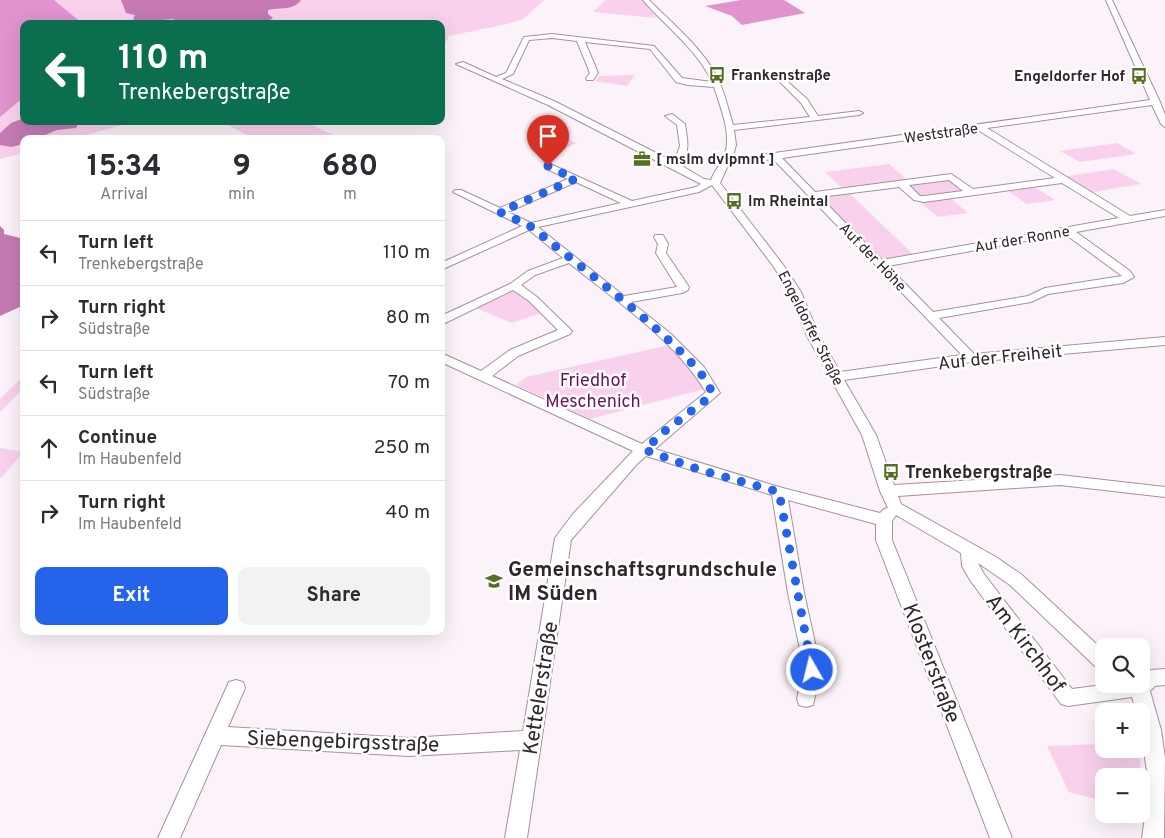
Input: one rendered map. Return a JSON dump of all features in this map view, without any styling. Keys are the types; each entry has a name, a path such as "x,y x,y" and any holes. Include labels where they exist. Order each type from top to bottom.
{"street":[{"path":"445,265 530,226 699,189 712,183 726,163 731,150 730,128 717,85 704,62 646,0"},
{"path":"1108,0 1165,124"},
{"path":"496,79 509,74 526,38 552,36 652,47 679,80 688,83 717,85"},
{"path":"580,40 594,73 590,78"},
{"path":"460,64 551,103 611,135 671,163 701,181 712,183"},
{"path":"780,77 804,101 816,119"},
{"name":"Weststraße","path":"726,163 1156,102"},
{"path":"730,128 859,113"},
{"path":"669,116 681,124 684,146 680,158 671,163"},
{"path":"979,127 1129,220"},
{"name":"Auf der Höhe","path":"775,156 971,358"},
{"path":"548,166 632,204"},
{"path":"812,194 951,177 972,193"},
{"path":"500,212 575,179"},
{"path":"901,184 920,199 1062,180"},
{"name":"Engeldorfer Straße","path":"712,183 780,266 795,292 812,336 868,435 888,491"},
{"path":"458,192 530,226 621,300 682,290 683,287 661,253 662,244 659,237"},
{"name":"Auf der Ronne","path":"880,264 1165,214"},
{"path":"930,316 1030,299 1045,291 1123,280 1128,277 1126,273 1068,231"},
{"path":"445,319 514,286 519,281 540,270 571,260"},
{"path":"484,376 514,353 566,331 533,299 514,286"},
{"name":"Kettelerstraße","path":"516,838 563,538 578,518 632,460 712,393 706,378 690,360 666,336 621,300"},
{"name":"Auf der Freiheit","path":"835,377 971,358 1165,341"},
{"path":"445,359 645,450 700,470 884,520 896,508"},
{"path":"1095,655 1016,580 970,550 896,508 888,491 1060,480 1165,492"},
{"path":"779,492 796,594 810,654 812,670 806,699"},
{"name":"Klosterstraße","path":"884,520 884,540 1001,838"},
{"name":"Am Kirchhof","path":"970,550 968,560 970,568 1068,698 1097,693"},
{"path":"1150,679 1165,677"},
{"path":"168,838 236,688"},
{"path":"1139,693 1151,730 1159,786 1153,838"},
{"name":"Siebengebirgsstraße","path":"214,735 409,747 532,740"}],"green space":[{"path":"38,0 544,0 523,19 449,36 445,44 445,20 65,20"},
{"path":"606,0 642,0 657,18 593,12"},
{"path":"635,75 627,86 595,81 599,76"},
{"path":"20,98 20,125 122,125 87,135 20,135 20,154 0,159 0,109"},
{"path":"228,125 313,125 333,135 247,135"},
{"path":"563,137 577,143 550,154 536,148"},
{"path":"1117,143 1136,154 1080,162 1060,151"},
{"path":"889,164 907,180 842,188 825,172"},
{"path":"1114,169 1141,184 1088,193 1062,177"},
{"path":"949,180 964,191 925,196 920,195 909,186 911,184"},
{"path":"1033,186 1055,200 1027,204 1007,190"},
{"path":"848,192 915,256 887,260 881,259 819,198 820,195"},
{"path":"950,198 968,213 938,217 920,202"},
{"path":"511,291 519,292 541,313 512,323 476,308"},
{"name":"Friedhof Meschenich","path":"670,345 695,372 704,389 590,419 516,385 526,377"},
{"path":"20,380 20,392 0,412 0,399"},
{"path":"0,448 20,451 20,456 0,479"},
{"path":"1095,744 1095,758 1141,758 1140,768 1095,768 1095,799 1069,792 1047,746"}],"shaded area":[{"path":"0,0 54,0 78,20 20,20 20,100 0,117"},
{"path":"121,0 301,0 294,6 268,10 268,14 273,18 270,20 135,20 133,19 135,15 126,13"},
{"path":"741,0 784,0 805,13 742,25 732,16 705,6"},
{"path":"20,120 20,125 78,125 76,128 57,130 45,135 20,135 20,145 11,147 0,145 0,133 11,123"},
{"path":"0,226 4,230 4,234 20,238 20,307 0,316"}],"place":[{"name":"Frankenstraße","path":"717,75"},
{"name":"Engeldorfer Hof","path":"1139,76"},
{"name":"[ mslm dvlpmnt ]","path":"642,159"},
{"name":"Im Rheintal","path":"734,201"},
{"name":"Trenkebergstraße","path":"891,472"},
{"name":"Gemeinschaftsgrundschule IM Süden","path":"494,581"}],"route":[{"path":"548,166 575,179 500,212 530,226 544,237 666,336 706,378 712,389 711,396 661,434 645,450 700,470 779,492 796,594 812,670"}]}
